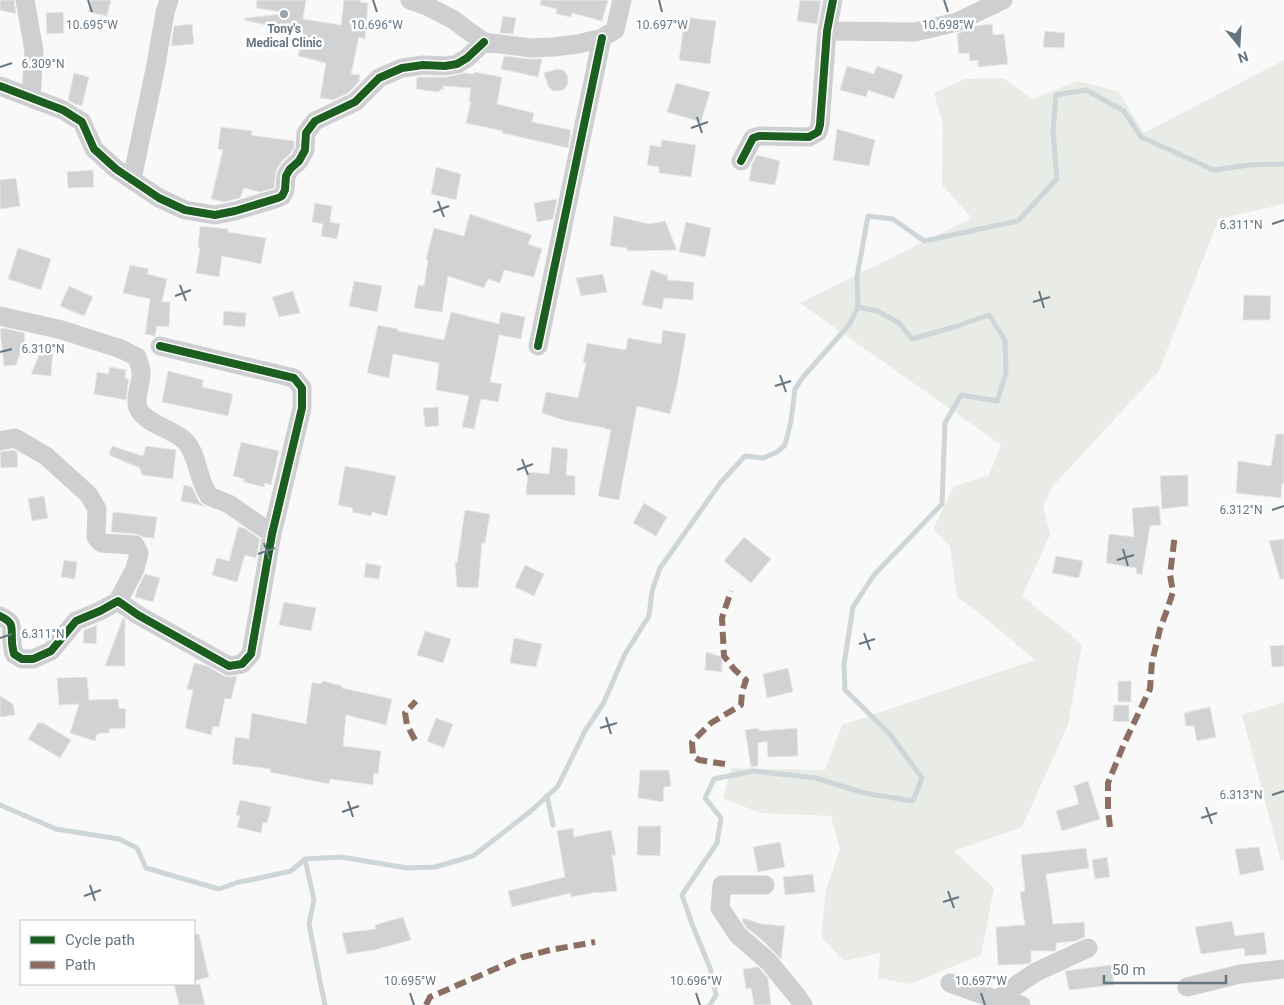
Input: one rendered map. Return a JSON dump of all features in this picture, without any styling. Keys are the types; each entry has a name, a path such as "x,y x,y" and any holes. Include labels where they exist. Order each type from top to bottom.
{"street":[{"path":"25,0 34,51 31,98"},
{"path":"132,179 156,65 164,12 169,0"},
{"path":"410,0 427,6 454,20 484,42 532,48 578,44 602,38 615,30 622,0"},
{"path":"741,161 753,138 759,136 809,138 818,132 827,31 833,0"},
{"path":"827,31 915,32 957,22 1003,0"},
{"path":"538,346 602,38"},
{"path":"0,86 63,110 82,122 94,149 116,169 159,198 185,210 214,215 235,211 282,196 285,190 286,176 290,169 299,161 305,150 306,133 315,121 355,102 379,78 402,68 457,64 467,58 484,42"},
{"path":"0,316 62,330 121,349 137,357 141,372 137,400 140,411 162,429 176,434 185,440 195,458 204,488 209,496 229,504 272,534"},
{"path":"118,601 138,615 228,666 242,664 251,654 272,534 302,408 302,388 294,378 160,346"},
{"path":"0,441 15,438 46,456 88,495 97,509 96,537 101,543 134,545 138,553 135,569 118,601 76,621 51,651 33,658 22,659 14,654 12,628 9,621 0,616"},
{"path":"765,885 722,885 720,908 738,935 769,962 803,1005"},
{"path":"997,1000 1036,972 1088,948"},
{"path":"1187,987 1240,974 1284,969"},
{"path":"950,983 997,1000 1022,1005"}],"shaded area":[{"path":"1284,60 1284,204 1219,219 1159,371 1053,486 1043,506 1050,535 1022,596 1082,644 1068,725 1022,827 954,851 994,888 981,955 910,984 878,978 880,953 844,961 821,937 826,890 840,849 831,816 760,813 723,798 731,768 825,770 842,725 1035,660 957,597 950,546 933,529 954,486 989,475 1001,445 800,303 972,218 942,185 943,124 934,93 965,79 1003,78 1033,99 1077,81 1118,91 1144,133"},
{"path":"1284,702 1284,860 1281,861 1242,715"}],"building":[{"path":"0,0 14,0 16,14 0,10"},
{"path":"91,0 111,0 107,16 88,12"},
{"path":"257,0 306,0 303,19 341,25 344,0 361,0 360,2 368,3 365,39 359,37 351,74 360,75 359,82 348,93 333,100 320,98 326,63 298,56 304,34 244,20 245,18 282,14 282,12 256,8"},
{"path":"541,0 608,0 602,21 572,13 571,17 556,14 557,9 540,5"},
{"path":"800,0 821,1 817,24 797,21"},
{"path":"63,12 64,33 47,34 46,13"},
{"path":"503,16 516,18 513,34 500,33"},
{"path":"685,17 716,21 710,64 679,60"},
{"path":"192,24 194,44 171,46 174,26"},
{"path":"992,24 993,35 1004,34 1008,64 978,67 978,60 970,61 969,53 959,54 957,34 975,26"},
{"path":"1045,31 1065,33 1064,48 1043,47"},
{"path":"504,56 542,59 538,77 501,69"},
{"path":"847,66 874,74 877,66 903,75 894,99 868,90 866,97 840,90"},
{"path":"557,69 563,70 568,80 567,86 563,90 557,91 552,90 548,86 544,73"},
{"path":"474,72 502,77 497,104 534,113 532,122 571,130 568,148 466,123 471,102 469,102 471,88 443,86 443,90 440,89 439,92 416,89 417,77 447,77 464,73 474,74"},
{"path":"74,73 89,77 82,106 68,100"},
{"path":"676,83 710,92 701,122 667,112"},
{"path":"221,127 252,131 251,135 294,141 294,147 290,154 282,161 276,171 274,188 260,192 244,188 240,198 224,202 211,199 223,150 218,149"},
{"path":"837,129 875,140 869,166 833,160"},
{"path":"662,140 696,145 691,177 659,173 659,167 647,165 650,145 661,147"},
{"path":"757,155 780,161 775,185 749,181 752,164"},
{"path":"436,167 461,174 456,200 431,194"},
{"path":"93,170 94,187 68,188 67,172"},
{"path":"16,178 20,206 0,209 0,180"},
{"path":"557,199 553,219 537,222 534,203"},
{"path":"315,203 332,206 330,222 340,224 337,239 321,236 323,224 312,222"},
{"path":"470,214 532,235 528,244 542,249 534,277 504,270 500,283 488,279 484,288 448,276 442,312 414,308 418,285 424,286 428,260 426,259 434,228 464,236"},
{"path":"614,216 649,224 665,221 677,250 627,251 627,248 610,246"},
{"path":"686,222 711,228 705,257 679,252"},
{"path":"200,226 228,229 228,232 266,238 261,264 222,256 219,277 196,273 200,248 198,247"},
{"path":"18,248 51,259 41,290 8,279"},
{"path":"130,265 149,269 147,274 167,279 162,302 170,302 169,327 157,326 155,336 145,334 150,299 123,293"},
{"path":"651,270 668,276 667,280 694,282 693,300 664,298 662,309 642,305"},
{"path":"603,274 607,292 581,296 576,278"},
{"path":"354,281 382,286 377,312 349,306"},
{"path":"69,286 93,297 84,316 60,306"},
{"path":"293,291 300,313 279,317 272,297"},
{"path":"1244,295 1271,296 1270,320 1243,320"},
{"path":"224,311 246,313 245,327 223,325"},
{"path":"451,312 499,324 501,312 525,317 521,339 499,335 490,382 502,384 498,402 481,399 474,429 462,427 469,396 436,390 439,363 393,354 389,378 367,373 378,325 444,340"},
{"path":"4,328 24,333 25,339 16,365 4,366 0,329"},
{"path":"663,330 686,334 670,414 637,406 619,500 598,496 611,430 563,420 542,413 546,392 578,398 586,363 583,362 587,343 626,350 628,338 661,344"},
{"path":"43,346 53,347 51,376 31,374"},
{"path":"110,367 126,370 125,378 129,379 126,400 94,394 97,372 108,374"},
{"path":"168,371 203,380 202,387 233,394 228,416 162,402"},
{"path":"438,407 439,426 425,427 423,408"},
{"path":"1276,434 1284,434 1284,483 1282,483 1281,498 1236,493 1238,461 1271,466"},
{"path":"241,442 279,451 271,485 265,483 264,487 243,482 244,479 233,476"},
{"path":"112,446 143,456 146,446 176,450 173,479 142,475 140,468 109,455"},
{"path":"552,447 568,449 566,475 575,476 575,495 526,495 528,472 549,474"},
{"path":"13,450 17,452 18,467 1,468 0,452"},
{"path":"345,466 396,476 387,516 372,512 371,516 352,512 353,508 338,505"},
{"path":"1188,475 1188,506 1162,509 1160,476"},
{"path":"184,485 192,487 199,502 205,506 181,501"},
{"path":"44,496 48,518 32,521 28,499"},
{"path":"644,503 667,517 656,536 633,523"},
{"path":"1159,506 1161,525 1150,526 1142,575 1137,574 1136,568 1106,563 1109,534 1134,537 1132,508"},
{"path":"465,510 490,514 485,543 482,543 478,588 457,587 455,562 457,563"},
{"path":"113,512 157,517 154,538 111,532"},
{"path":"238,527 244,528 260,539 256,558 245,555 237,582 212,575 217,558 229,561"},
{"path":"744,537 771,559 751,583 724,561"},
{"path":"1284,539 1284,579 1280,579 1269,541"},
{"path":"1056,556 1083,561 1079,578 1052,573"},
{"path":"64,560 77,562 75,579 61,577"},
{"path":"366,563 381,566 379,579 364,577"},
{"path":"525,565 544,574 534,596 515,587"},
{"path":"145,574 160,578 153,602 135,597"},
{"path":"284,602 316,608 311,631 279,625"},
{"path":"123,618 125,619 125,666 105,666"},
{"path":"97,625 96,644 83,643 84,630"},
{"path":"425,631 451,639 443,663 417,655"},
{"path":"514,638 542,644 536,667 510,663"},
{"path":"1284,645 1284,666 1272,667 1270,646"},
{"path":"706,652 722,657 722,672 705,670"},
{"path":"194,663 207,666 224,676 237,676 231,699 225,698 219,727 213,726 211,735 185,728 193,690 187,689"},
{"path":"788,668 793,692 767,698 763,674"},
{"path":"87,677 89,700 118,699 119,708 126,709 125,728 109,729 109,733 97,734 95,741 70,733 79,704 59,705 57,678"},
{"path":"323,681 342,686 342,688 392,699 386,725 346,715 343,746 381,751 378,774 374,773 373,785 330,779 329,784 270,772 271,769 232,764 235,737 249,739 252,713 306,724 312,682 321,684"},
{"path":"1118,681 1131,681 1131,702 1118,702"},
{"path":"0,696 13,704 15,715 0,717"},
{"path":"1114,705 1129,705 1129,722 1113,721"},
{"path":"1210,707 1216,737 1197,741 1194,726 1186,726 1184,713"},
{"path":"436,718 453,724 444,748 427,741"},
{"path":"38,723 43,723 71,740 60,758 28,739"},
{"path":"759,728 759,731 797,728 798,756 768,757 767,741 758,743 758,766 751,767 745,730"},
{"path":"640,770 669,770 671,786 664,787 663,802 638,798"},
{"path":"1088,781 1100,819 1062,831 1056,811 1079,804 1074,786"},
{"path":"240,800 271,807 267,823 263,822 261,833 237,827 240,816 236,815"},
{"path":"638,826 661,826 660,856 637,855"},
{"path":"573,828 574,837 611,830 616,855 612,855 617,891 597,892 571,897 571,893 512,907 508,891 565,877 557,831"},
{"path":"780,842 785,867 758,872 753,847"},
{"path":"1259,847 1264,870 1240,875 1235,849"},
{"path":"1086,848 1089,868 1046,874 1053,924 1084,922 1085,937 1075,941 1056,943 1055,951 1031,951 1031,962 1028,964 998,965 996,927 1025,925 1020,892 1025,891 1021,855"},
{"path":"1107,857 1110,877 1095,879 1092,860"},
{"path":"813,874 815,892 785,895 783,877"},
{"path":"403,917 411,940 374,950 347,954 342,933 376,929 375,925"},
{"path":"743,918 761,924 785,926 781,959 747,928 742,921"},
{"path":"1232,921 1235,936 1264,932 1267,954 1245,956 1244,948 1201,954 1195,927"},
{"path":"199,934 209,977 195,981 195,935"},
{"path":"1111,965 1114,985 1069,990 1065,971"},
{"path":"758,967 768,978 771,1005 754,1005 751,988 746,989 743,969"},
{"path":"200,984 205,1005 179,1005 174,985"}],"waterway":[{"path":"325,1005 309,924 314,900 305,859 341,857 407,868 435,867 473,856 531,811 558,786 585,731 603,704 625,654 649,616 652,591 660,568 721,482 745,456 763,458 777,452 785,445 791,421 795,389 803,377 849,325 858,307 857,277 868,216 893,219 924,241 1018,221 1057,179 1053,130 1056,95 1086,90 1124,111 1141,137 1214,170 1249,165 1284,164"},
{"path":"710,1005 716,995 710,968 682,895 717,843 721,818 705,798 714,779 753,771 816,778 864,793 913,801 922,778 889,733 845,690 844,664 853,607 874,575 942,504 945,423 961,395 997,401 1006,373 1005,340 989,315 912,339 899,323 877,311 858,307"},
{"path":"547,796 553,825"},
{"path":"0,805 56,829 119,839 137,848 146,868 219,889 239,882 291,871 305,859"}],"marked path":[{"path":"1110,827 1108,783 1150,689 1152,662 1160,629 1173,592 1170,575 1175,534"},
{"path":"725,764 699,760 693,756 692,742 711,723 741,705 742,692 746,680 724,656 722,618 731,591"},
{"path":"415,740 407,725 405,713 416,701"},
{"path":"426,1005 430,997 523,957 595,942"}],"cycle path":[{"path":"741,161 753,138 759,136 809,137 818,132 827,31 833,0"},
{"path":"538,346 602,38"},
{"path":"0,86 63,110 82,122 94,149 116,169 159,198 185,210 215,215 235,211 282,196 285,190 286,176 290,169 299,161 305,150 306,133 315,121 355,102 379,78 402,68 457,64 467,58 484,42"},
{"path":"0,616 10,623 14,654 22,659 33,659 51,651 76,621 118,601 138,615 229,666 242,664 251,654 272,534 302,408 302,388 294,378 160,346"}],"place":[{"name":"Tony's Medical Clinic","path":"284,14"}]}
